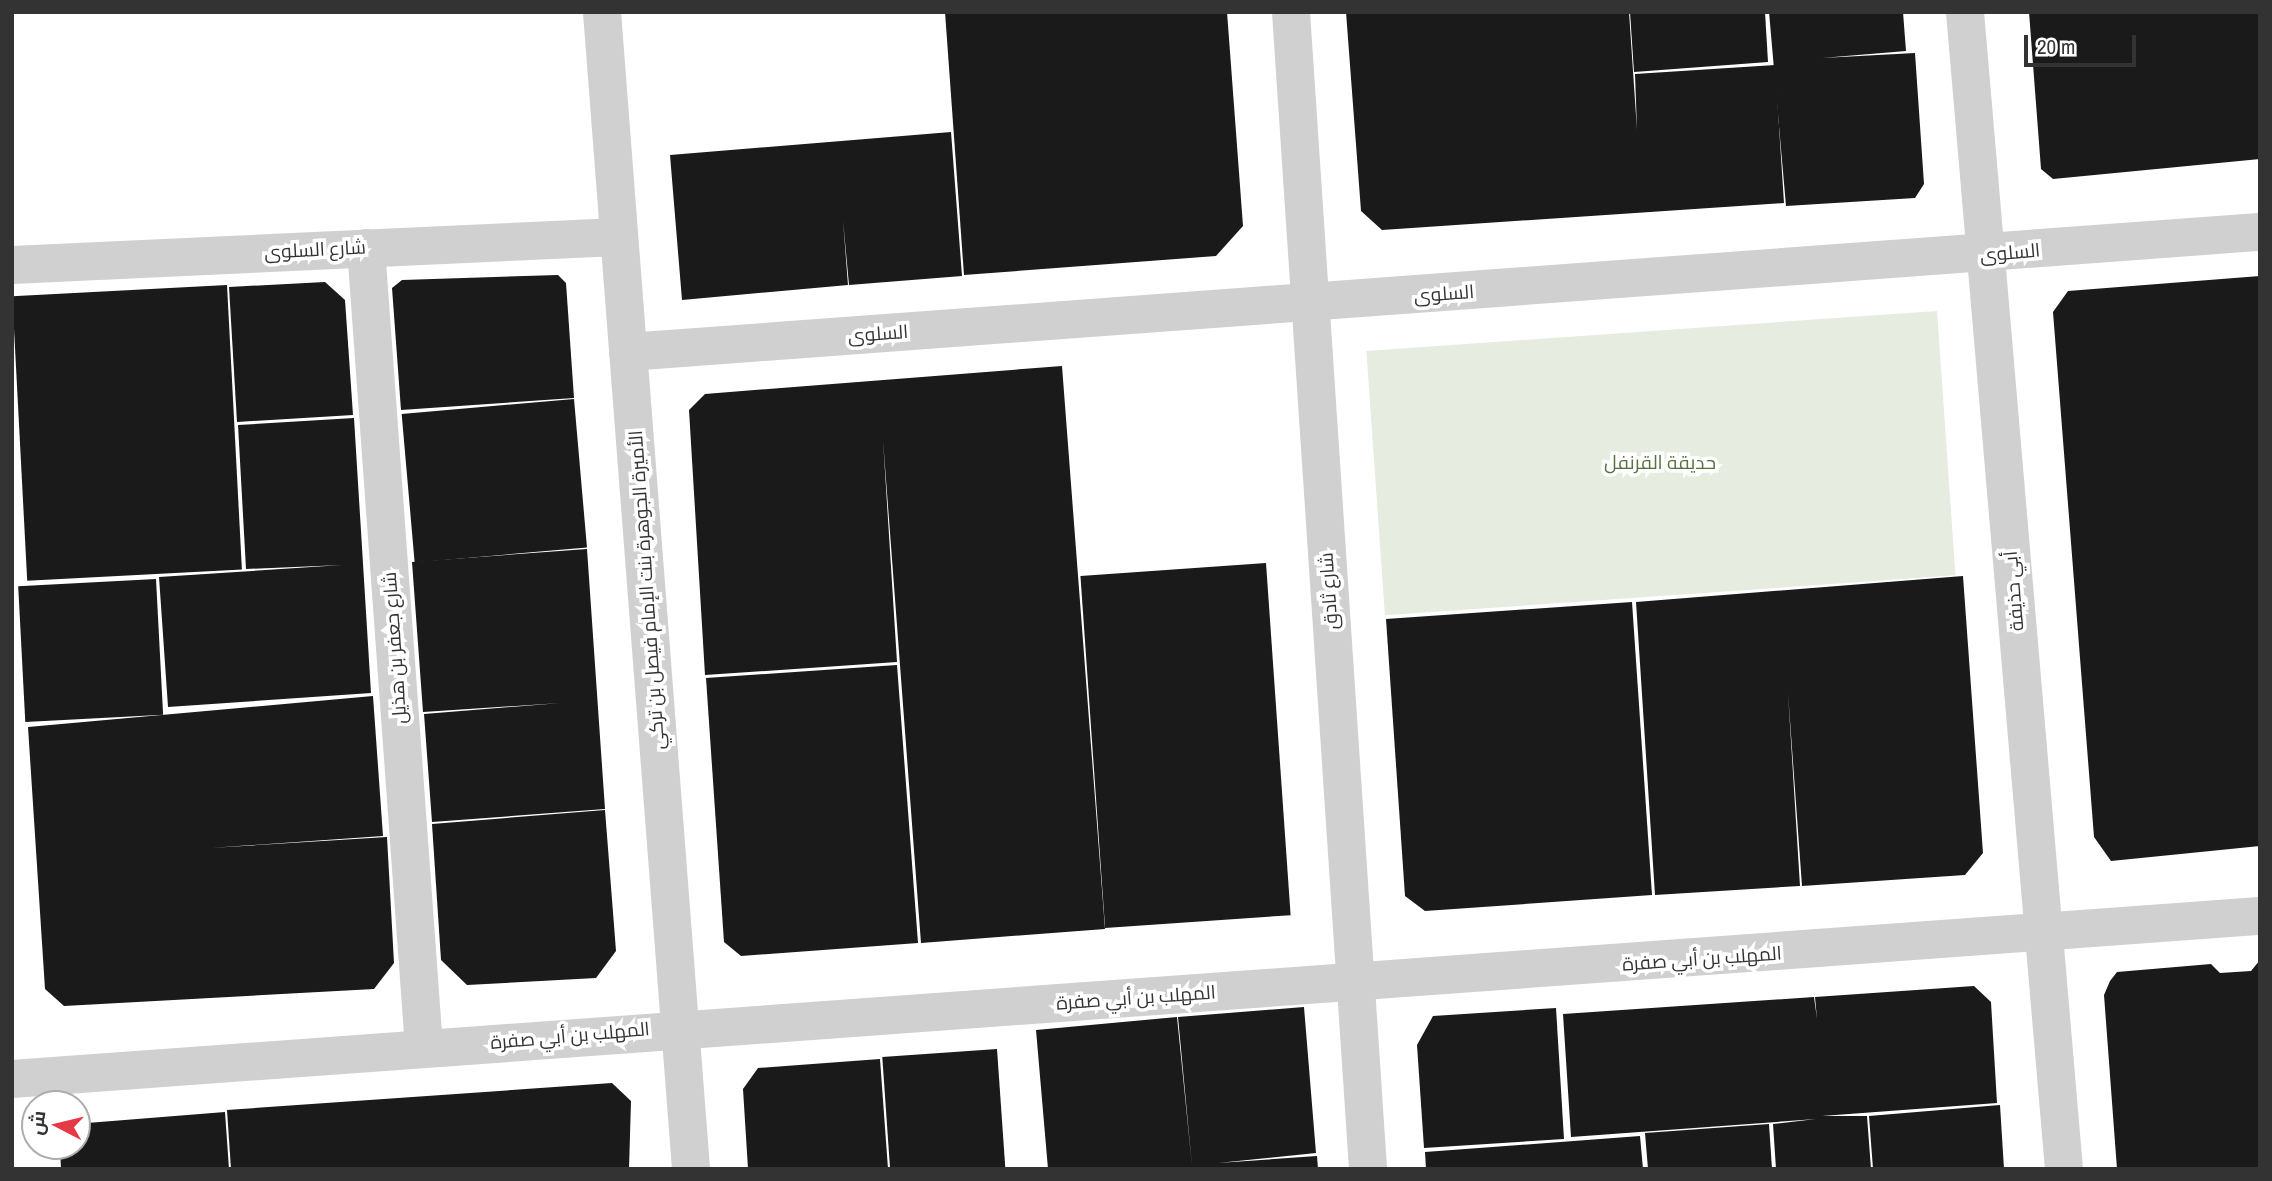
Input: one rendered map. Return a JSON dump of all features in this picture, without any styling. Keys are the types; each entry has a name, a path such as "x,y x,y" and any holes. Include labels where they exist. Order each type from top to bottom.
{"street":[{"name":"الأميرة الجوهرة بنت الإمام فيصل بن تركي","path":"602,12 691,1169"},
{"name":"شارع ثادق","path":"1291,12 1368,1169"},
{"name":"أبي حذيفة","path":"1965,12 2064,1169"},
{"name":"السلوى","path":"628,352 1984,256 2260,232"},
{"name":"شارع السلوى","path":"12,265 618,237"},
{"name":"شارع جعفر بن هذيل","path":"366,248 424,1048"},
{"name":"المهلب بن أبي صفرة","path":"12,1079 681,1027 1355,984 2260,916"}],"green space":[{"name":"حديقة القرنفل","path":"1937,311 1955,575 1385,615 1366,351"}],"building":[{"path":"945,12 1227,12 1243,226 1216,256 964,275"},
{"path":"1346,12 1629,12 1637,130 1635,74 1775,65 1784,203 1382,230 1361,211"},
{"path":"1630,12 1765,12 1768,62 1634,72"},
{"path":"1769,12 1903,12 1906,51 1822,58 1915,53 1924,184 1915,198 1786,206"},
{"path":"2029,12 2260,12 2260,159 2053,179 2041,169"},
{"path":"951,132 962,276 849,285 843,220 848,285 682,300 670,155"},
{"path":"558,275 566,283 574,398 401,410 392,288 402,280"},
{"path":"2260,276 2260,846 2111,861 2094,837 2053,312 2068,291"},
{"path":"325,282 345,300 353,415 237,422 229,287"},
{"path":"227,285 242,570 27,581 12,296"},
{"path":"1062,366 1105,929 921,943 883,440 897,662 705,675 689,410 705,394"},
{"path":"574,399 587,547 415,563 402,414"},
{"path":"354,418 371,693 168,707 159,577 342,565 246,569 238,425"},
{"path":"587,549 605,809 432,822 424,714 561,703 423,712 412,562"},
{"path":"1266,563 1291,915 1105,928 1080,576"},
{"path":"1963,576 1983,853 1965,875 1802,886 1788,693 1800,886 1655,895 1636,602"},
{"path":"156,579 163,715 25,722 18,586"},
{"path":"1632,602 1652,895 1425,911 1405,896 1386,619"},
{"path":"897,665 918,943 741,956 724,942 706,678"},
{"path":"373,696 383,836 210,848 387,837 394,963 374,989 64,1006 45,989 28,727"},
{"path":"605,810 616,951 596,978 467,985 441,960 432,824"},
{"path":"2260,960 2260,1169 2117,1169 2104,995 2110,981 2117,972 2211,964 2220,973 2251,971"},
{"path":"1974,986 1991,1002 1997,1103 1822,1116 1867,1116 1871,1169 1776,1169 1773,1124 1816,1119 1571,1137 1563,1014 1814,997 1817,1019 1815,997"},
{"path":"1304,1007 1316,1153 1218,1163 1317,1156 1318,1169 1048,1169 1036,1030 1177,1017 1192,1166 1178,1017"},
{"path":"1556,1008 1564,1139 1424,1148 1417,1045 1433,1016"},
{"path":"997,1049 1005,1169 890,1169 882,1057"},
{"path":"880,1059 888,1169 748,1169 743,1089 758,1068"},
{"path":"612,1083 631,1101 629,1169 231,1169 227,1110"},
{"path":"2000,1105 2004,1169 1873,1169 1869,1116"},
{"path":"225,1112 229,1169 61,1169 61,1160 91,1160 91,1123"},
{"path":"1769,1124 1772,1169 1648,1169 1645,1133"},
{"path":"1640,1136 1643,1169 1426,1169 1425,1152"}]}
